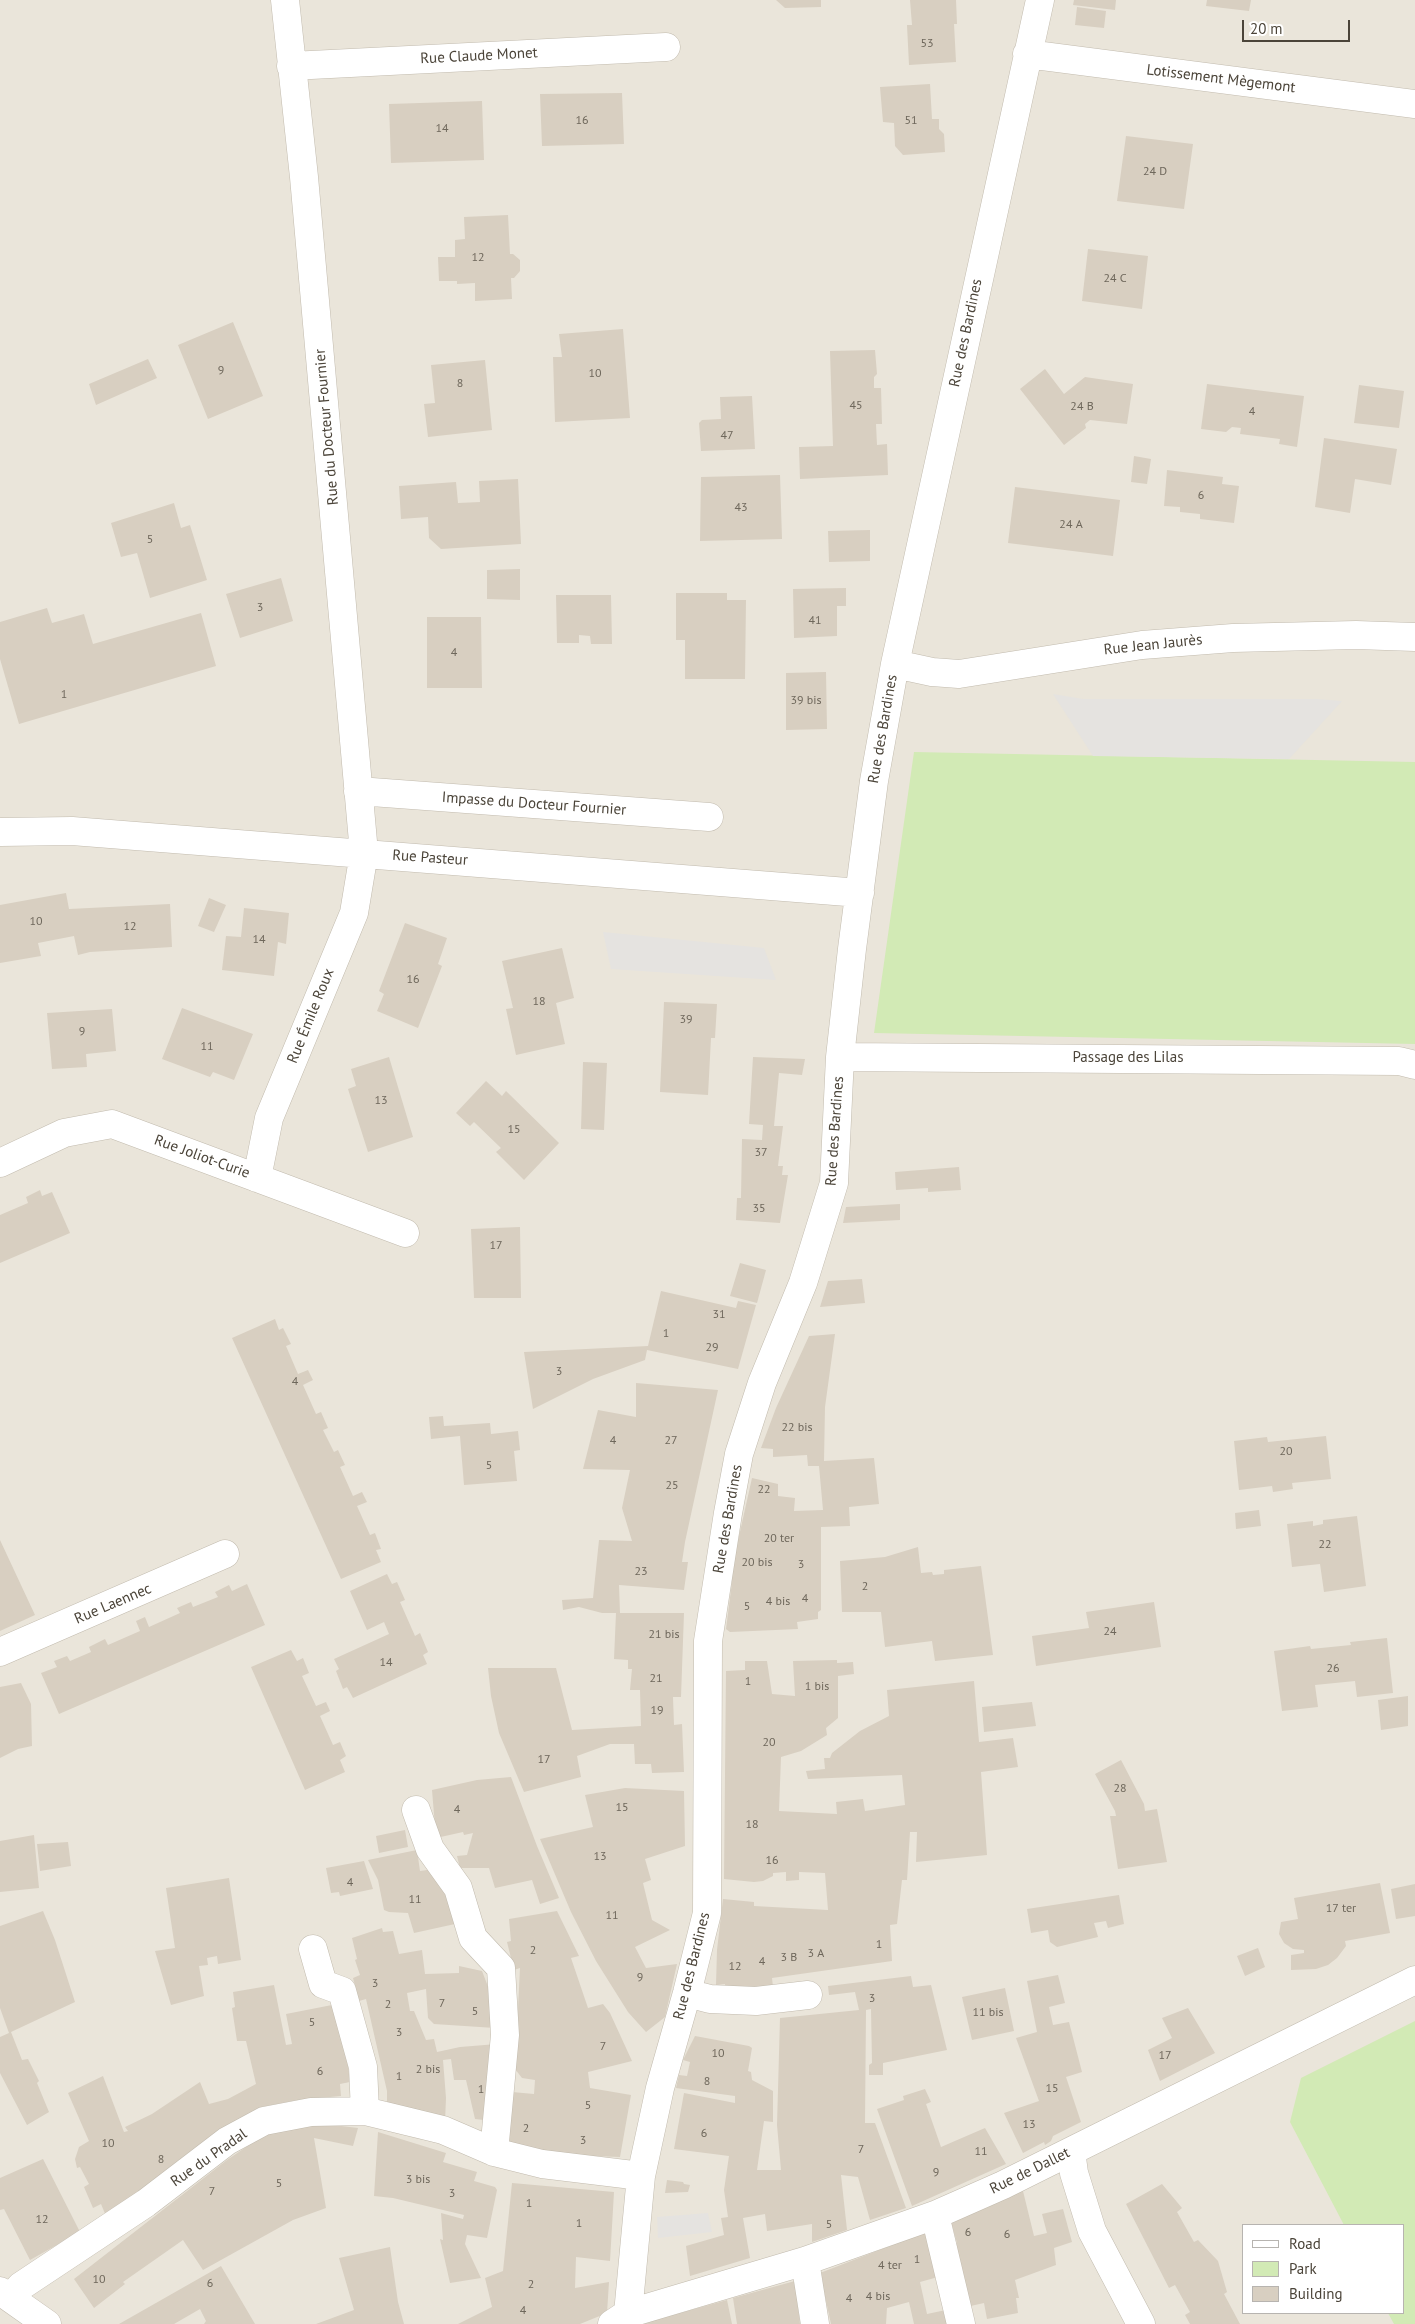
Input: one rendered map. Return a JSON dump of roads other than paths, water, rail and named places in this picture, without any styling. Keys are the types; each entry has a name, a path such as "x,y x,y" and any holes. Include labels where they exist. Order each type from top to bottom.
{"street":[{"name":"Rue du Docteur Fournier","path":"285,0 304,177 364,853"},
{"name":"Rue des Bardines","path":"622,2321 641,2176 660,2088 707,1913 708,1641 728,1513 739,1454 762,1383 803,1283 834,1183 840,1057 874,781 895,664 1040,0"},
{"name":"Rue Claude Monet","path":"291,66 666,47"},
{"name":"Lotissement Mègemont","path":"1027,54 1415,104"},
{"name":"Rue Jean Jaurès","path":"895,664 932,672 959,674 1142,645 1233,638 1356,635 1415,637"},
{"name":"Impasse du Docteur Fournier","path":"358,791 709,817"},
{"name":"Rue Pasteur","path":"0,832 72,831 860,893"},
{"name":"Rue Émile Roux","path":"256,1178 269,1118 354,912 364,853"},
{"name":"Passage des Lilas","path":"840,1057 1399,1061 1415,1065"},
{"name":"Rue Joliot-Curie","path":"0,1164 64,1133 112,1124 405,1233"},
{"name":"Rue Laennec","path":"0,1652 225,1554"},
{"path":"416,1810 430,1849 458,1888 473,1938 501,1968 505,2036 494,2152"},
{"path":"313,1949 323,1984 342,1991 363,2067 365,2111"},
{"name":"Rue de Dallet","path":"622,2321 805,2261 935,2215 1003,2186 1415,1980"},
{"path":"687,1993 710,1998 756,2001 808,1994"},
{"name":"Rue du Pradal","path":"5,2294 21,2286 146,2203 228,2141 264,2121 311,2112 365,2111 443,2130 494,2152 542,2164 641,2176"},
{"path":"1071,2151 1074,2173 1092,2231 1140,2324"},
{"path":"935,2215 961,2324"},
{"path":"805,2261 815,2324"},
{"path":"5,2294 43,2323"}]}
